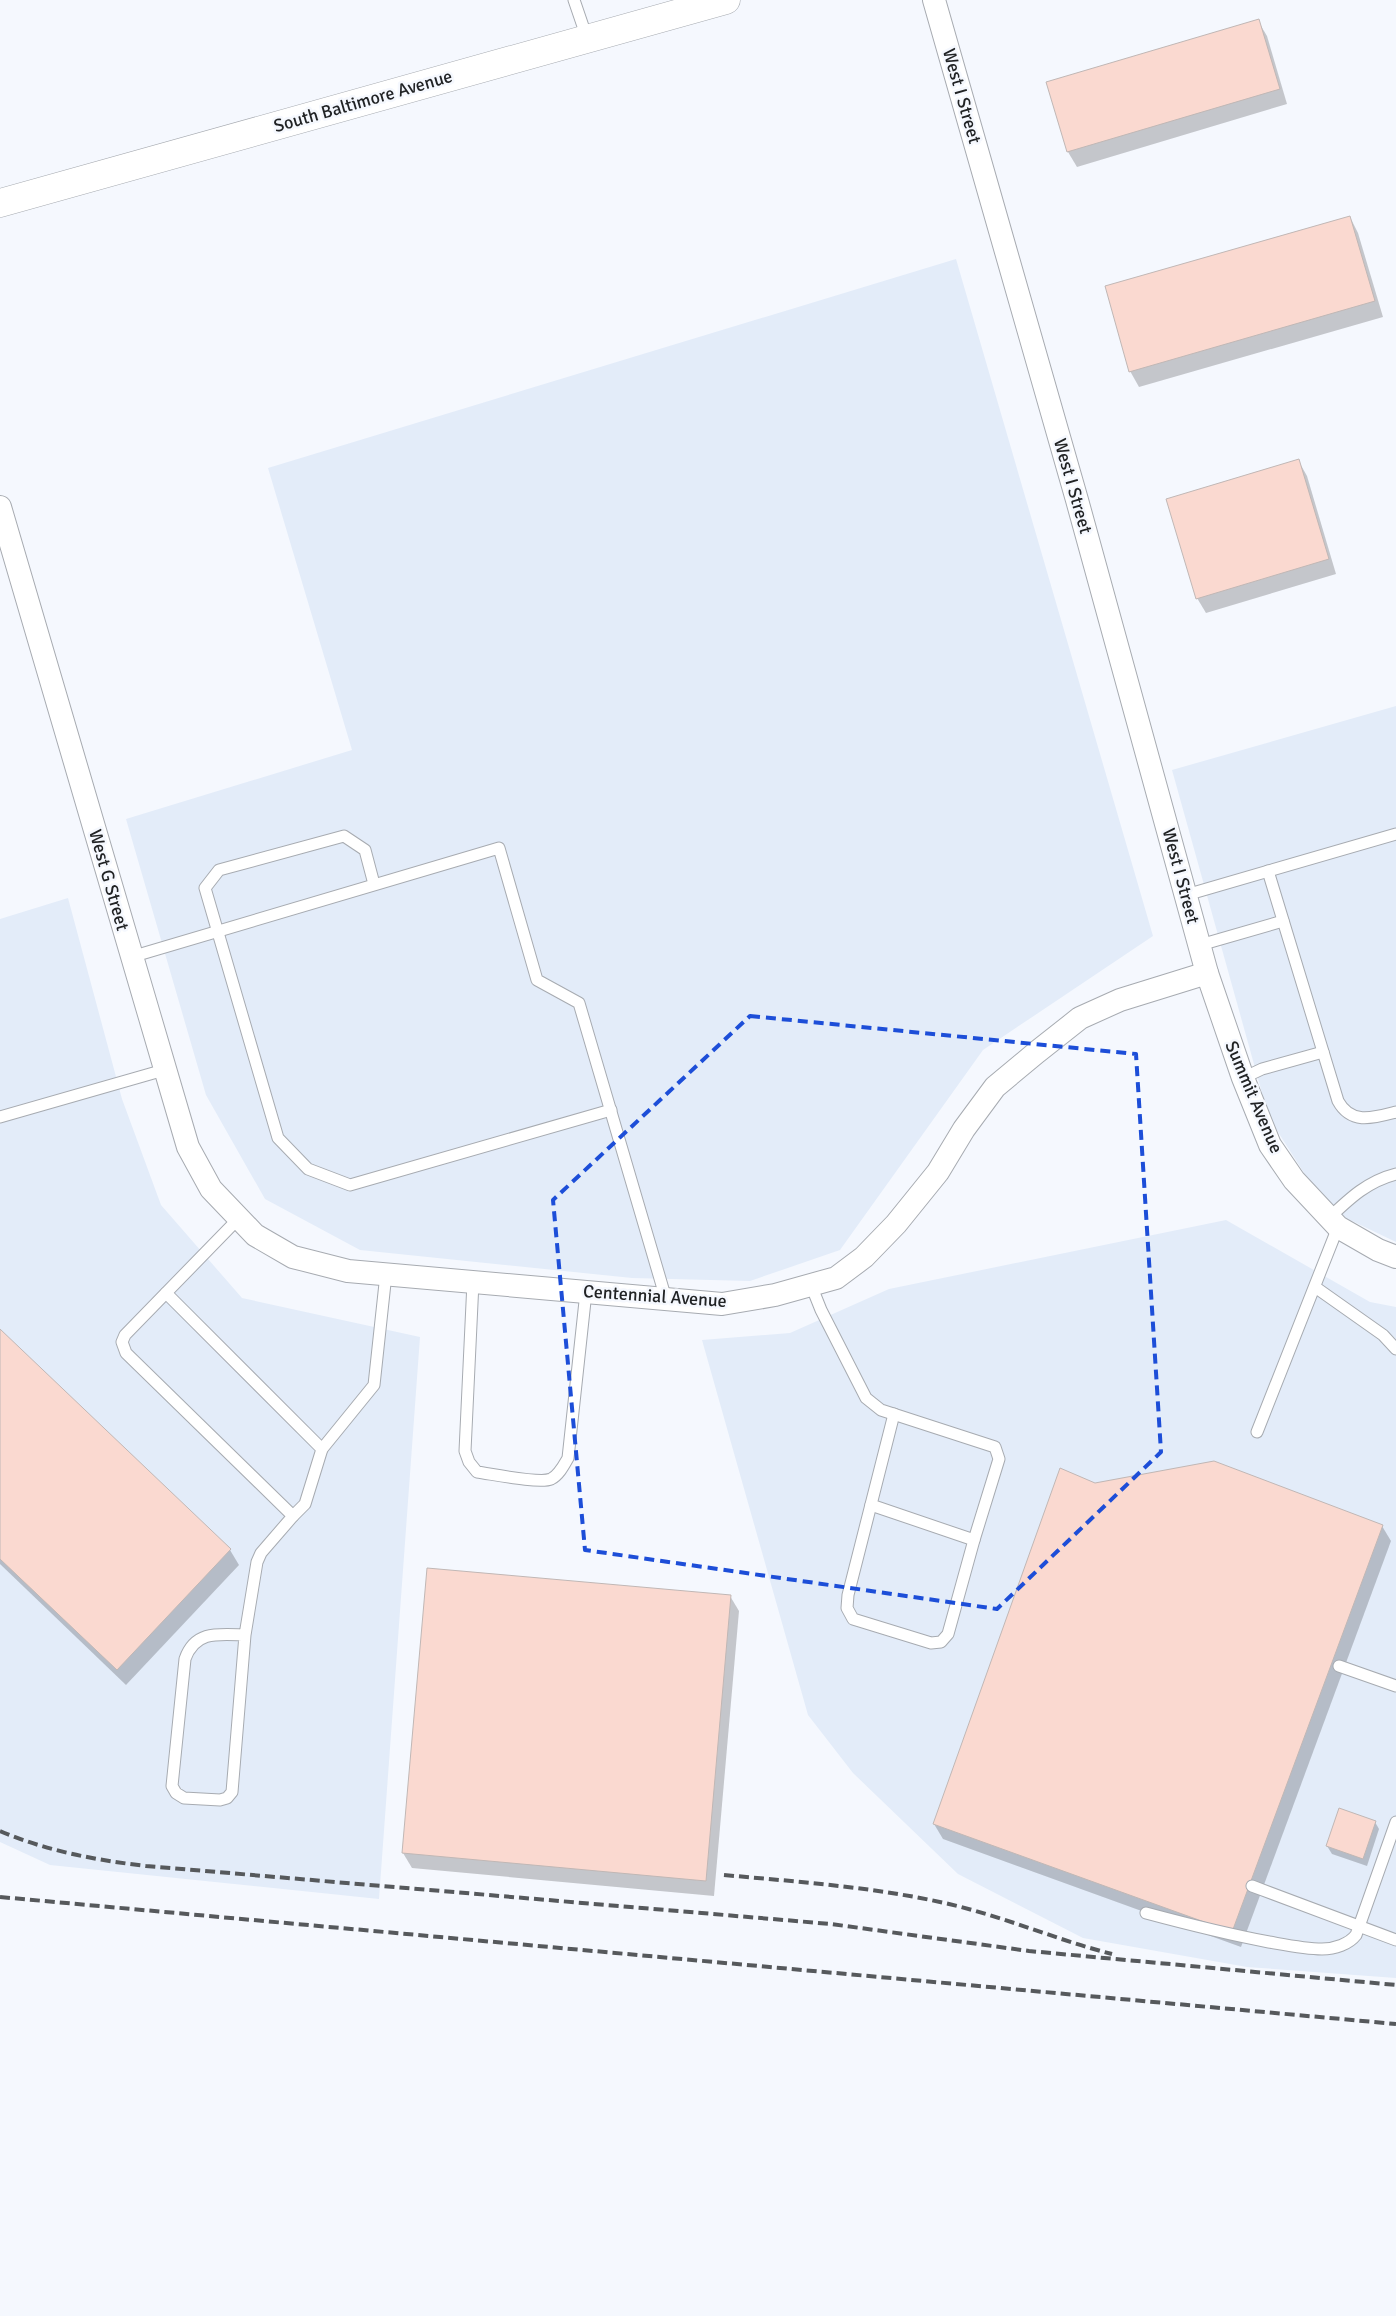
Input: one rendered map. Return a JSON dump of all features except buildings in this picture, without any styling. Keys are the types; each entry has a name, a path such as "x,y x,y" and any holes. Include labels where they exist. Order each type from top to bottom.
{"street":[{"name":"South Baltimore Avenue","path":"0,203 726,0"},
{"name":"West I Street","path":"934,0 1077,500 1207,973"},
{"name":"West G Street","path":"0,507 7,558 188,1147 211,1188 255,1235"},
{"name":"Summit Avenue","path":"1207,973 1243,1078 1270,1145 1294,1180 1334,1222 1378,1250 1396,1257"},
{"name":"Centennial Avenue","path":"255,1235 293,1257 348,1271 722,1304 775,1296 836,1278 864,1256 896,1224 938,1172 964,1130 995,1087 1080,1018 1120,1000 1207,973"}],"lane":[{"path":"574,0 587,38"},
{"path":"1186,895 1396,834"},
{"path":"374,884 365,850 344,836 219,870 205,888 278,1138 308,1169 350,1185 611,1110"},
{"path":"131,957 499,848 537,980 579,1003 666,1299"},
{"path":"1268,871 1338,1101 1345,1113 1366,1118 1396,1112"},
{"path":"1200,945 1283,921"},
{"path":"1243,1078 1262,1069 1323,1052"},
{"path":"0,1117 164,1070"},
{"path":"1257,1432 1315,1288 1334,1222 1364,1186 1380,1178 1396,1174"},
{"path":"238,1218 124,1335 122,1342 126,1353 293,1516"},
{"path":"245,1635 208,1635 198,1640 188,1649 185,1660 172,1786 176,1793 184,1798 220,1800 227,1798 232,1792 245,1635 257,1562 261,1553 305,1504 322,1449 374,1385 386,1274"},
{"path":"473,1282 465,1451 469,1462 477,1472 540,1480 551,1479 562,1469 568,1458 586,1292"},
{"path":"811,1285 821,1310 866,1398 881,1410 894,1414 995,1447 999,1459 948,1634 941,1642 931,1644 854,1619 847,1608 848,1594 894,1414"},
{"path":"1315,1288 1383,1335 1396,1349"},
{"path":"166,1292 322,1449"},
{"path":"871,1505 974,1540"},
{"path":"1339,1666 1396,1686"},
{"path":"1146,1913 1218,1933 1290,1946 1323,1949 1351,1942 1359,1926 1396,1822"},
{"path":"1252,1886 1396,1940"}],"highlighted area":[{"path":"750,1016 1136,1054 1161,1452 997,1609 585,1550 553,1200"}],"shaded area":[{"path":"956,259 1153,936 983,1050 840,1250 750,1281 632,1278 360,1250 265,1199 206,1095 126,819 352,750 268,468"},
{"path":"1396,706 1396,1242 1327,1209 1269,1118 1172,770"},
{"path":"68,898 122,1099 161,1205 242,1298 420,1337 379,1899 50,1865 0,1842 0,919"},
{"path":"1226,1220 1370,1302 1396,1307 1396,1978 1247,1967 1083,1938 958,1874 853,1773 808,1715 702,1340 790,1333 889,1289"}],"railway":[{"path":"0,1831 35,1844 72,1854 146,1866 831,1924 1029,1951 1396,1985"},
{"path":"724,1875 837,1886 921,1898 970,1909 1112,1954"},
{"path":"0,1897 1396,2024"}]}
